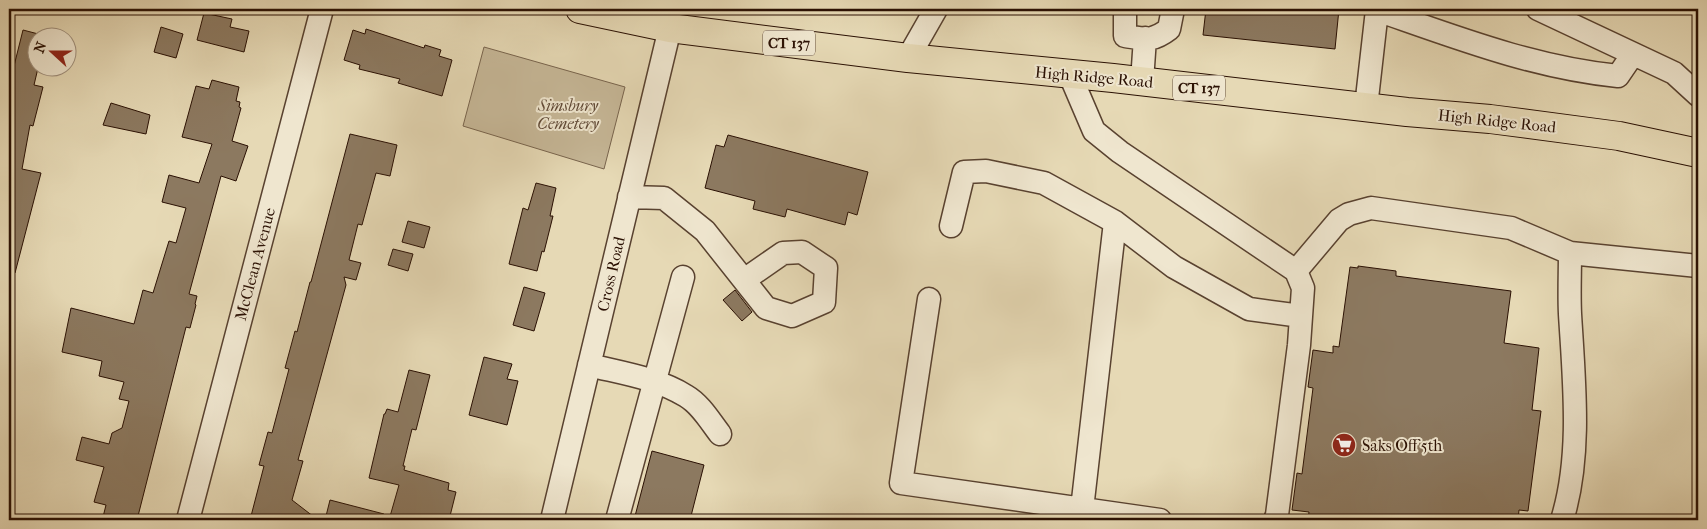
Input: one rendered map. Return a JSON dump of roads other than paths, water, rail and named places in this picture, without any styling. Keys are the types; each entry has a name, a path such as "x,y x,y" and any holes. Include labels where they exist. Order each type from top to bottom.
{"main road":[{"name":"High Ridge Road","path":"580,9 670,28 908,58 1142,81 1366,107 1490,119 1619,136 1698,153"}],"street":[{"name":"McClean Avenue","path":"188,520 322,9"},
{"path":"908,58 936,9"},
{"path":"1125,9 1125,36 1145,38 1158,38 1169,29 1173,9"},
{"path":"1366,107 1377,9 1471,42 1540,62 1593,74 1618,76 1633,54"},
{"path":"1538,9 1674,73 1698,95"},
{"name":"Cross Road","path":"552,520 670,28"},
{"path":"1142,81 1145,38"},
{"path":"1070,75 1094,131 1120,152 1296,271 1303,288 1297,364 1275,520"},
{"path":"951,226 964,172 986,171 1044,183 1116,222 1174,267 1249,309 1301,316"},
{"path":"629,197 664,198 705,231 744,280"},
{"path":"1296,271 1339,220 1349,214 1371,208 1511,228 1570,253 1698,266"},
{"path":"1082,509 1116,222"},
{"path":"1562,520 1569,498 1574,443 1570,253"},
{"path":"617,520 682,276"},
{"path":"929,298 901,482 1160,520"},
{"path":"589,365 655,381 687,396 720,434"}],"place":[{"name":"Saks Off 5th","path":"1344,445"}],"park label":[{"name":"Simsbury Cemetery","path":"568,114"}]}
